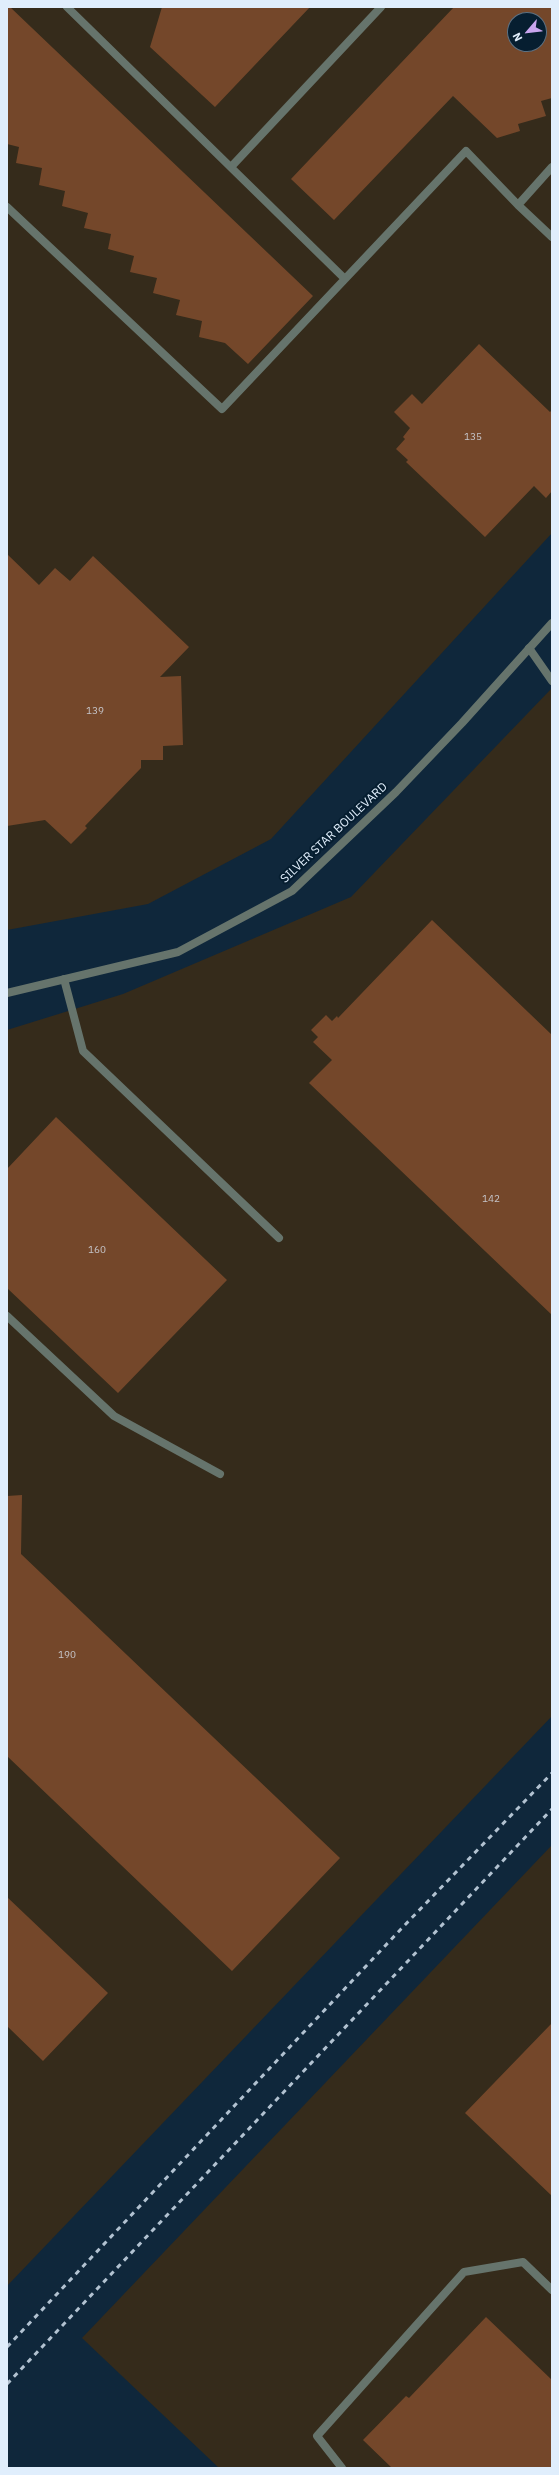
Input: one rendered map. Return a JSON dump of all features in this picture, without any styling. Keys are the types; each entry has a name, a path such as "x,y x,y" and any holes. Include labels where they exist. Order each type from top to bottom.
{"street":[{"path":"67,7 345,278"},
{"path":"231,167 381,7"},
{"path":"7,207 222,409 466,151 518,206 552,237"},
{"path":"518,206 552,167"},
{"name":"SILVER STAR BOULEVARD","path":"7,993 178,952 292,891 396,792 462,724 552,623"},
{"path":"529,648 552,681"},
{"path":"64,979 83,1051 280,1238"},
{"path":"7,1316 114,1416 220,1474"},
{"path":"342,2468 317,2436 464,2272 523,2262 552,2290"}],"shaded area":[{"path":"7,7 552,7 552,533 271,839 148,904 7,930"},
{"path":"552,688 552,1716 7,2286 7,1030 123,994 351,897"},
{"path":"552,1845 552,2468 219,2468 82,2338"}],"building":[{"path":"7,7 10,7 313,296 248,364 225,343 199,337 202,321 176,315 180,300 153,293 157,278 130,272 134,256 108,249 111,234 84,228 88,213 62,206 65,191 39,185 42,168 16,163 19,147 7,144"},
{"path":"162,7 310,7 215,107 150,47"},
{"path":"454,7 552,7 552,98 541,101 546,116 518,124 520,131 497,138 453,96 334,220 291,179"},
{"path":"479,344 550,412 552,410 552,491 546,498 534,486 485,537 406,462 408,460 396,449 405,439 403,437 410,428 394,412 412,394 422,404"},
{"path":"7,554 39,585 55,568 70,581 93,556 189,647 160,677 181,676 183,745 163,746 163,760 141,760 141,768 85,826 87,828 71,844 45,820 7,826"},
{"path":"432,920 552,1035 552,1315 309,1083 332,1060 313,1042 318,1037 311,1030 326,1015 332,1021 337,1016 338,1018"},
{"path":"56,1117 227,1280 118,1393 7,1288 7,1169"},
{"path":"22,1495 21,1554 340,1858 232,1971 7,1756 7,1496"},
{"path":"7,1897 108,1993 43,2061 7,2026"},
{"path":"552,2023 552,2196 465,2113"},
{"path":"486,2317 552,2380 552,2468 392,2468 363,2440 406,2396 409,2398"}],"railway":[{"path":"7,2347 401,1929 552,1773"},
{"path":"7,2384 552,1809"}]}
